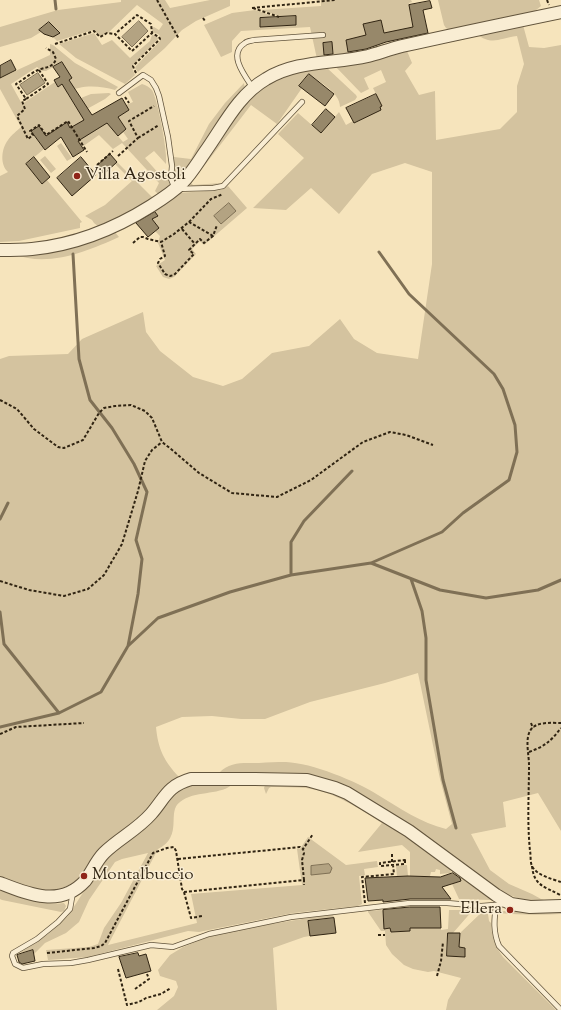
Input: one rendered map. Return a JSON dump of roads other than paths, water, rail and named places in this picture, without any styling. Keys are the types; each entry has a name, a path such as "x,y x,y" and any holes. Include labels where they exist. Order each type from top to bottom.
{"street":[{"path":"0,250 33,249 57,245 102,231 142,212 175,189 191,172 235,108 253,88 270,76 294,67 367,56 399,47 561,12"},
{"path":"0,883 38,896 60,896 74,890 84,881 101,856 112,845 127,836 138,826 173,786 182,782 191,779 307,780 324,784 347,793 409,831 511,904 530,907 561,906"}],"lane":[{"path":"253,88 242,72 237,57 239,48 245,42 323,35"},
{"path":"119,93 143,75 151,80 156,88 161,102 172,166 171,179 175,189 213,188 223,186 302,102"},
{"path":"74,890 70,908 66,914 47,932 13,953 12,956 15,964 23,968 43,964 88,960 151,945 173,947 209,934 291,917 419,903 496,906 511,904"},
{"path":"496,906 494,920 495,935 499,946 561,1010"}],"waterway":[{"path":"55,0 56,9"},
{"path":"371,563 442,532 463,513 509,480 517,452 515,425 503,389 494,374 409,294 379,252"},
{"path":"73,254 79,359 90,400 112,428 134,464 147,492 136,540 142,559 138,594 128,646"},
{"path":"291,575 291,542 304,521 352,471"},
{"path":"0,519 8,503"},
{"path":"0,727 59,713 101,692 128,646 158,618 230,592 291,575 371,563 440,590 486,598 538,590 561,580"},
{"path":"411,579 422,611 426,638 426,680 443,780 456,828"},
{"path":"0,612 4,644 59,713"}],"place":[{"name":"Villa Agostoli","path":"77,176"},
{"name":"Montalbuccio","path":"84,876"},
{"name":"Ellera","path":"510,910"}]}
